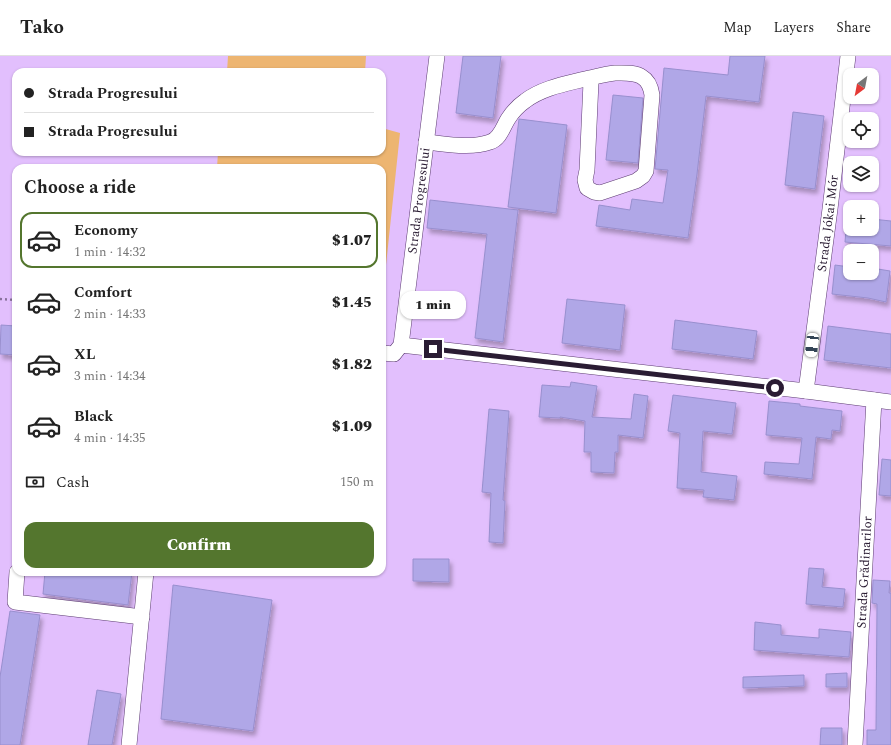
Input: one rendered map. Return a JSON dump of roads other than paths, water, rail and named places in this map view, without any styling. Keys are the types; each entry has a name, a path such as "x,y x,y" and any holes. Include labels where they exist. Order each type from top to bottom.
{"street":[{"name":"Strada Progresului","path":"401,345 437,56"},
{"name":"Strada Jókai Mór","path":"806,391 848,56"},
{"path":"426,142 471,146 491,142 498,137 508,118 516,108 526,100 543,91 590,78 603,75 615,73 632,74 642,76 647,81 651,87 652,95 646,171 643,176 636,181 600,193 594,192 587,188 585,180 587,170 590,78"},
{"path":"386,353 394,354 401,345 891,402"},
{"name":"Strada Grădinarilor","path":"855,745 874,400"},
{"path":"17,576 15,602 142,617"},
{"path":"129,745 146,576"}]}
